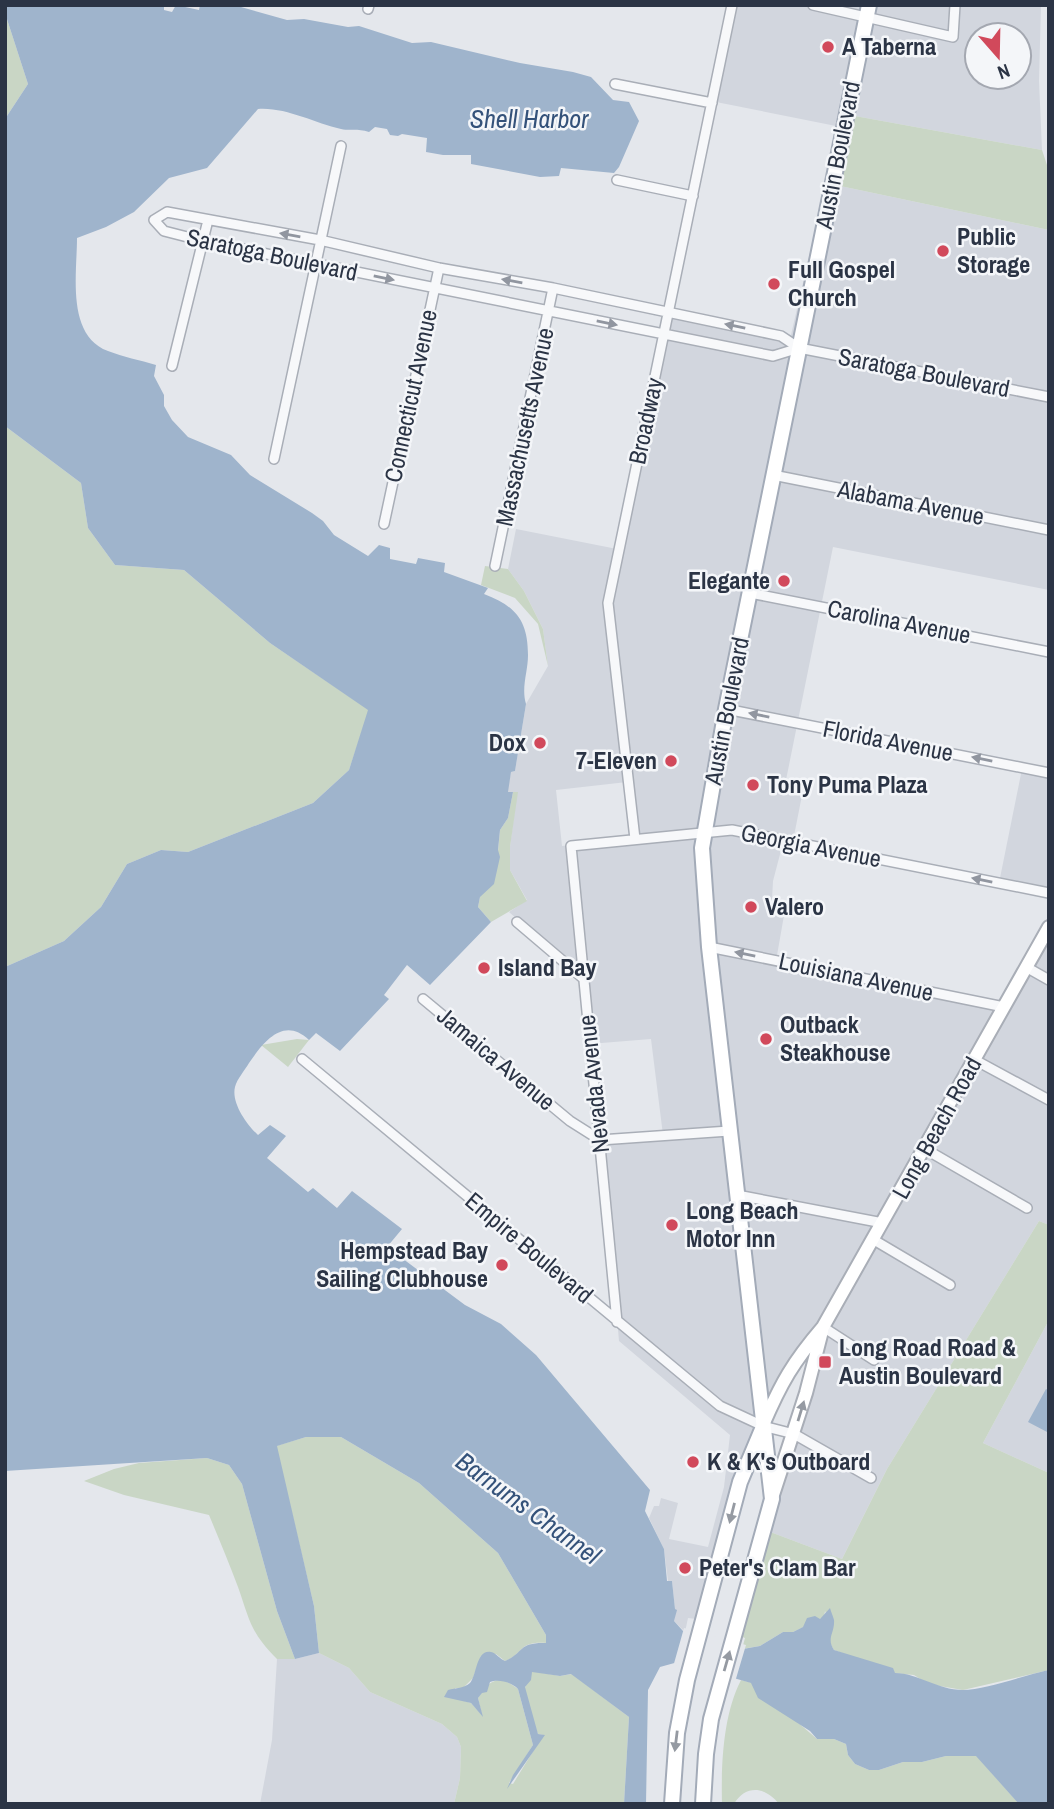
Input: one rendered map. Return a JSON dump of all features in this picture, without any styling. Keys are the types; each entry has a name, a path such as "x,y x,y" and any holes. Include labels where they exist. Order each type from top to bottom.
{"main road":[{"name":"Austin Boulevard","path":"763,1426 709,947 702,848 726,709 867,11"},
{"name":"Long Beach Road","path":"672,1804 672,1770 687,1680 740,1482 780,1385 798,1357 823,1327 1049,927"},
{"name":"Long Beach Road","path":"703,1804 706,1754 719,1689 823,1327"},
{"name":"Long Beach Road","path":"763,1426 772,1499"}],"street":[{"name":"Broadway","path":"635,839 608,603 732,5"},
{"path":"813,5 867,11 953,37 955,5"},
{"path":"615,84 712,103"},
{"path":"274,459 341,146"},
{"path":"617,180 694,196"},
{"name":"Saratoga Boulevard","path":"799,348 773,356 549,312 203,242 164,231 154,220 166,212 320,240 439,268 553,288 781,336 799,348 1049,397"},
{"path":"172,366 208,220"},
{"name":"Connecticut Avenue","path":"384,524 439,268"},
{"name":"Massachusetts Avenue","path":"495,566 553,288"},
{"name":"Alabama Avenue","path":"773,475 1049,530"},
{"name":"Carolina Avenue","path":"750,593 1049,652"},
{"name":"Florida Avenue","path":"726,709 1049,773"},
{"name":"Georgia Avenue","path":"571,846 732,830 1049,893"},
{"name":"Nevada Avenue","path":"571,846 617,1322"},
{"path":"517,922 584,979"},
{"name":"Louisiana Avenue","path":"709,947 1004,1007"},
{"path":"1026,967 1049,980"},
{"name":"Jamaica Avenue","path":"423,999 570,1121 600,1140"},
{"name":"Empire Boulevard","path":"302,1059 720,1406 763,1426 794,1434 872,1478"},
{"path":"975,1060 1049,1101"},
{"path":"600,1140 729,1131"},
{"path":"925,1149 1027,1208"},
{"path":"737,1195 883,1223"},
{"path":"874,1240 950,1285"},
{"path":"823,1327 874,1360"}],"shaded area":[{"path":"731,5 1041,5 1039,81 1042,150 844,114 841,127 711,101"},
{"path":"826,183 1049,230 1049,590 833,547 786,780 804,785 793,841 784,839 773,881 772,900 786,904 776,961 1003,1008 1049,926 1049,1225 1039,1221 887,1469 842,1559 765,1530 822,1328 763,1429 722,1570 696,1619 688,1618 685,1632 674,1621 672,1581 668,1581 664,1549 649,1518 654,1506 659,1506 661,1498 678,1503 669,1539 708,1547 724,1487 730,1435 619,1341 602,1142 663,1135 651,1039 589,1044 583,977 509,912 527,900 510,870 517,792 507,792 511,772 515,771 526,704 548,666 543,629 524,591 508,569 516,529 617,549 668,311 791,335","holes":["627,782 633,838 562,846 556,790"]},
{"path":"1022,769 1049,775 1049,896 999,883"},
{"path":"1049,1320 1049,1473 983,1443"},
{"path":"319,1653 349,1668 370,1692 442,1724 457,1737 461,1747 460,1778 454,1804 260,1804 272,1740 277,1659 295,1659"}],"green space":[{"path":"5,13 28,84 5,119"},
{"path":"844,114 1042,150 1049,171 1049,230 826,183"},
{"path":"5,426 81,483 88,528 115,565 184,570 270,643 369,710 349,770 313,803 188,852 161,850 127,864 101,907 64,941 5,967"},
{"path":"485,566 508,569 524,591 543,629 548,666 538,624 515,598 481,585"},
{"path":"513,792 518,792 510,847 510,870 527,901 491,922 478,907 498,851 500,830 508,818"},
{"path":"297,1039 309,1040 288,1067 261,1045"},
{"path":"1039,1221 1049,1225 1049,1320 983,1443 1049,1473 1049,1670 963,1690 928,1684 914,1675 894,1673 834,1650 830,1640 832,1629 825,1611 824,1617 793,1632 783,1632 760,1646 742,1649 745,1638 737,1635 765,1530 842,1559 887,1469"},
{"path":"306,1437 341,1437 419,1483 498,1553 546,1635 546,1643 530,1644 505,1661 496,1654 481,1656 473,1678 463,1688 455,1688 454,1698 471,1703 482,1715 478,1698 491,1683 505,1681 518,1689 533,1745 509,1783 513,1784 543,1735 538,1734 526,1699 525,1688 532,1671 560,1676 572,1674 629,1717 624,1804 454,1804 460,1778 461,1747 457,1737 442,1724 370,1692 349,1668 319,1653 314,1606 276,1446"},
{"path":"207,1458 229,1465 242,1484 277,1611 295,1659 277,1659 256,1633 209,1515 124,1495 84,1481 139,1463"},
{"path":"741,1680 752,1683 817,1739 834,1739 846,1744 848,1755 855,1764 869,1770 879,1770 903,1762 976,1755 1019,1804 779,1804 768,1794 756,1790 744,1793 734,1804 722,1804 727,1724"}],"water":[{"path":"5,5 164,5 164,10 172,12 176,5 199,10 200,5 234,5 287,20 304,19 348,27 359,26 412,43 431,42 520,63 573,72 591,77 613,100 629,102 639,121 614,173 561,168 559,176 540,177 471,164 471,155 426,152 427,138 390,135 387,129 375,127 369,132 341,129 289,113 258,109 207,168 169,178 134,212 77,238 77,302 85,332 95,343 108,351 156,365 154,376 164,395 164,406 172,420 188,437 231,455 250,475 312,513 323,521 334,535 368,556 379,545 390,548 390,559 416,564 418,558 445,563 444,572 488,588 484,594 512,610 523,624 526,633 526,704 515,771 511,772 508,792 513,792 508,818 500,830 500,857 494,884 480,897 478,907 491,922 430,985 407,965 384,995 389,999 340,1051 316,1033 309,1040 291,1030 275,1034 261,1047 239,1078 235,1087 235,1100 245,1120 258,1135 270,1125 286,1136 267,1158 308,1192 313,1188 337,1208 352,1191 402,1229 387,1247 465,1305 501,1324 536,1355 650,1490 645,1511 664,1549 667,1581 672,1581 677,1610 674,1621 683,1631 743,1649 760,1646 783,1632 793,1632 803,1627 807,1618 815,1616 820,1619 830,1608 834,1620 831,1639 834,1650 893,1668 895,1673 963,1690 994,1685 1049,1670 1049,1804 1019,1804 976,1756 946,1756 869,1770 855,1764 848,1755 846,1744 834,1739 817,1739 810,1731 758,1698 751,1683 678,1662 660,1667 648,1690 646,1804 624,1804 629,1717 571,1674 560,1676 532,1672 531,1680 525,1687 538,1734 545,1735 507,1789 533,1745 518,1689 505,1682 490,1682 487,1692 478,1698 483,1717 471,1703 444,1697 448,1690 470,1683 482,1654 493,1653 505,1661 530,1644 546,1643 546,1635 498,1553 419,1483 341,1437 306,1437 277,1446 314,1606 319,1653 295,1659 277,1611 242,1484 229,1465 207,1458 5,1471 5,967 64,941 101,907 127,864 161,850 188,852 313,803 349,770 368,710 270,643 184,570 115,565 88,528 81,483 5,426 5,119 28,84 5,13"},
{"path":"1046,1389 1049,1391 1049,1433 1028,1422"}],"pier":[{"path":"684,1628 746,1645 735,1682 678,1665 673,1667"}],"place":[{"name":"A Taberna","path":"828,47"},
{"name":"Public Storage","path":"943,251"},
{"name":"Full Gospel Church","path":"774,284"},
{"name":"Elegante","path":"784,581"},
{"name":"Dox","path":"540,743"},
{"name":"7-Eleven","path":"671,761"},
{"name":"Tony Puma Plaza","path":"753,785"},
{"name":"Valero","path":"751,907"},
{"name":"Island Bay","path":"484,968"},
{"name":"Outback Steakhouse","path":"766,1039"},
{"name":"Long Beach Motor Inn","path":"672,1225"},
{"name":"Hempstead Bay Sailing Clubhouse","path":"502,1265"},
{"name":"Long Road Road & Austin Boulevard","path":"825,1362"},
{"name":"K & K's Outboard","path":"693,1462"},
{"name":"Peter's Clam Bar","path":"685,1568"}],"water label":[{"name":"Shell Harbor","path":"529,119"},
{"name":"Barnums Channel","path":"528,1508"}]}
